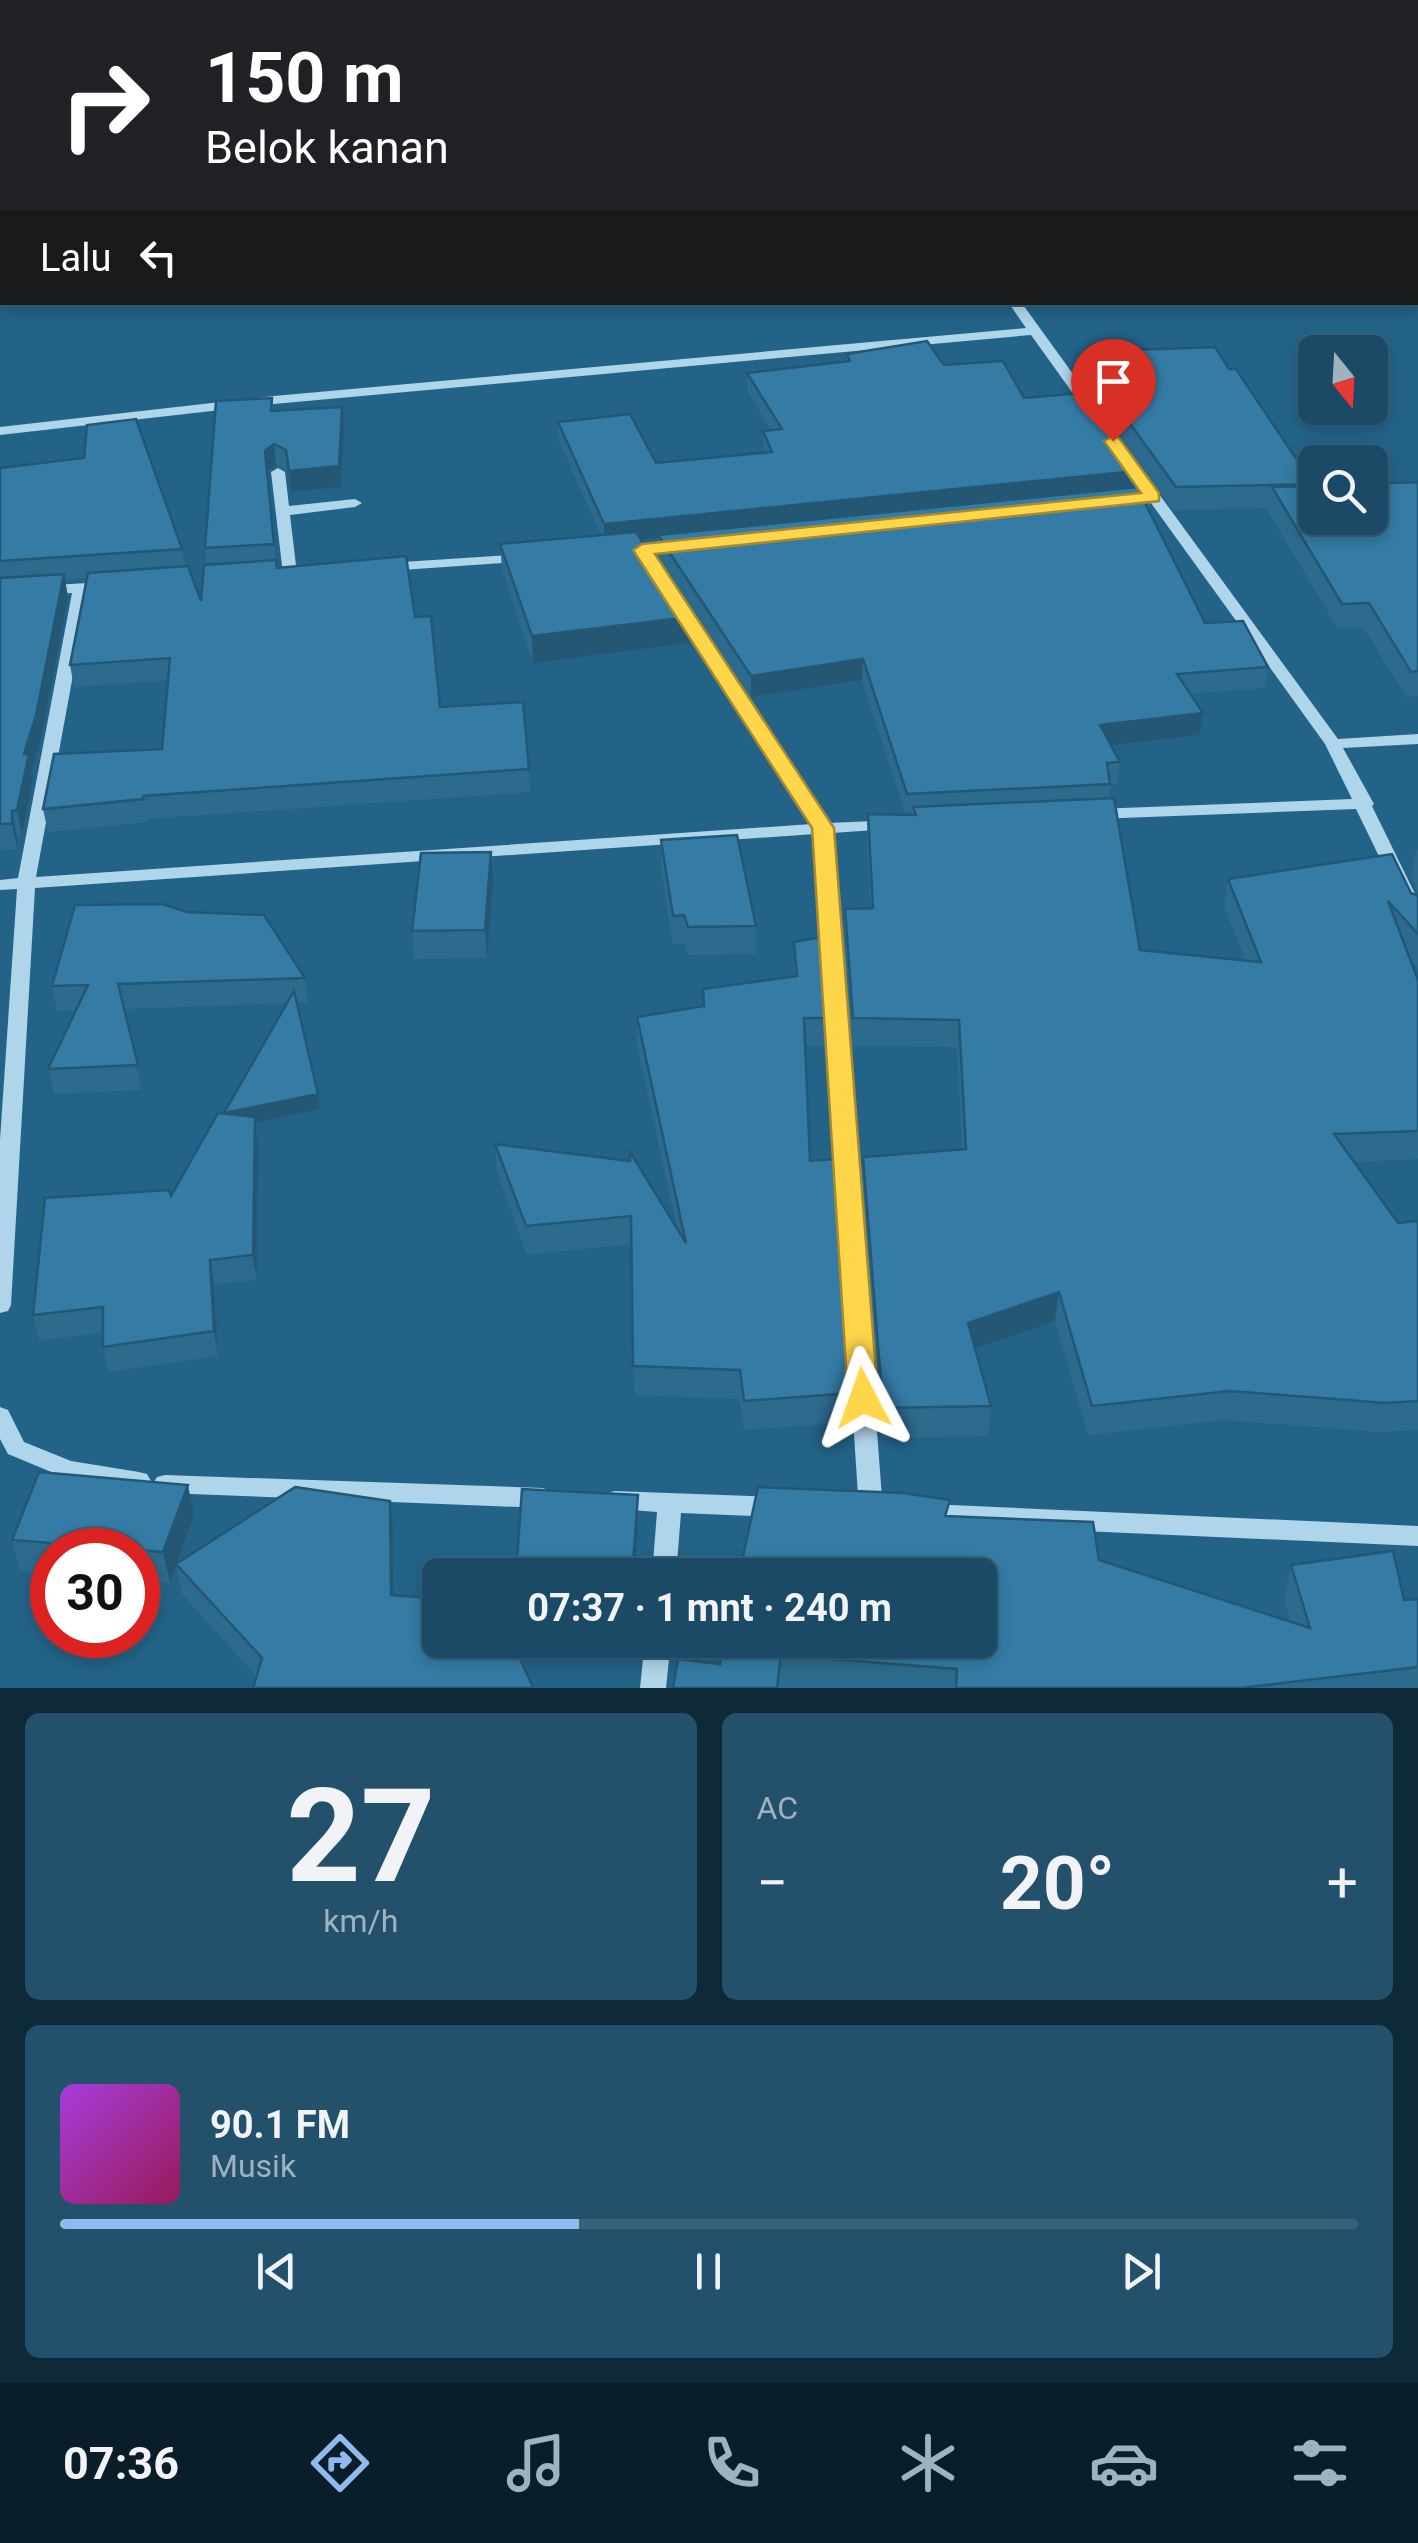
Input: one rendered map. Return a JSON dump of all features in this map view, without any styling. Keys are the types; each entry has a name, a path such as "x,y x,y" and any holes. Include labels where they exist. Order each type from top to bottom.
{"street":[{"path":"1016,305 1103,426"},
{"path":"0,431 274,400 1033,331"},
{"path":"1113,441 1333,744 1366,804 1418,918"},
{"path":"278,472 286,512 290,574"},
{"path":"1133,499 1153,497"},
{"path":"286,512 355,503"},
{"path":"368,569 544,556"},
{"path":"271,576 310,573"},
{"path":"664,582 823,828 881,1512 1418,1536"},
{"path":"0,593 119,586"},
{"path":"0,1305 26,884 81,588"},
{"path":"1333,744 1418,740"},
{"path":"1085,814 1366,804"},
{"path":"0,885 917,823"},
{"path":"0,1416 16,1448 68,1470 123,1480 195,1486 798,1508"},
{"path":"665,1558 670,1503"},
{"path":"653,1688 656,1658"}],"building":[{"path":"927,341 944,365 1003,361 1024,398 1082,393 1137,471 604,524 558,422 630,414 656,463 772,452 763,431 782,429 747,373 850,361 847,354"},
{"path":"1215,347 1229,369 1236,369 1298,462 1298,484 1176,487 1104,388 1151,384 1133,350"},
{"path":"272,398 271,411 342,407 339,466 289,471 286,450 274,444 265,451 274,544 205,548 216,401"},
{"path":"136,419 182,549 0,561 0,468 84,458 87,425"},
{"path":"1418,482 1418,671 1411,672 1369,603 1342,604 1301,535 1388,535 1388,483"},
{"path":"1149,486 1152,491 1139,491 1205,623 1243,621 1268,667 1177,674 1203,713 1100,725 1120,762 1107,763 1110,784 907,794 863,659 751,676 658,535"},
{"path":"1298,486 1298,530 1272,487"},
{"path":"636,532 690,617 532,636 500,544"},
{"path":"406,556 415,617 431,616 440,707 523,702 529,769 143,796 43,809 54,754 162,749 170,658 70,665 88,573 188,566 201,601 204,565 276,560 277,568"},
{"path":"64,574 36,715 24,754 29,754 17,810 12,811 12,824 0,824 0,578"},
{"path":"1114,798 1140,950 1261,962 1228,879 1392,854 1411,893 1418,896 1418,934 1388,901 1418,980 1418,1131 1334,1134 1398,1223 1418,1221 1418,1401 1386,1403 1230,1391 1092,1406 1059,1292 968,1323 991,1406 883,1408 863,1157 966,1149 959,1020 853,1018 845,909 873,908 868,814 916,815 913,807"},
{"path":"737,835 756,926 688,927 684,915 673,916 661,840"},
{"path":"491,852 485,930 412,931 421,853"},
{"path":"162,904 187,912 264,915 305,978 118,984 138,1065 48,1069 88,985 52,986 75,905"},
{"path":"821,937 826,1018 804,1018 810,1161 836,1159 851,1393 744,1401 740,1370 633,1366 631,1216 526,1226 495,1144 630,1161 630,1152 686,1243 637,1017 704,1006 703,989 797,976 794,942"},
{"path":"294,991 318,1094 224,1113"},
{"path":"218,1113 255,1117 253,1255 210,1260 214,1331 103,1347 103,1307 33,1315 45,1198 169,1190 171,1196"},
{"path":"39,1472 188,1485 163,1552 160,1528 30,1528 30,1541 12,1540"},
{"path":"295,1487 390,1501 391,1595 422,1598 422,1658 520,1658 533,1688 253,1688 262,1658 176,1564"},
{"path":"758,1487 903,1493 950,1500 945,1516 1093,1522 1099,1560 1310,1628 1291,1565 1393,1551 1404,1600 1418,1599 1418,1667 1240,1688 956,1688 957,1669 819,1658 997,1658 997,1558 743,1558"},
{"path":"522,1489 638,1495 633,1558 517,1558"},
{"path":"721,1658 781,1658 777,1688 673,1688 678,1659 720,1664"}],"route":[{"path":"863,1398 823,828 642,550 1153,497 1113,441"}]}
